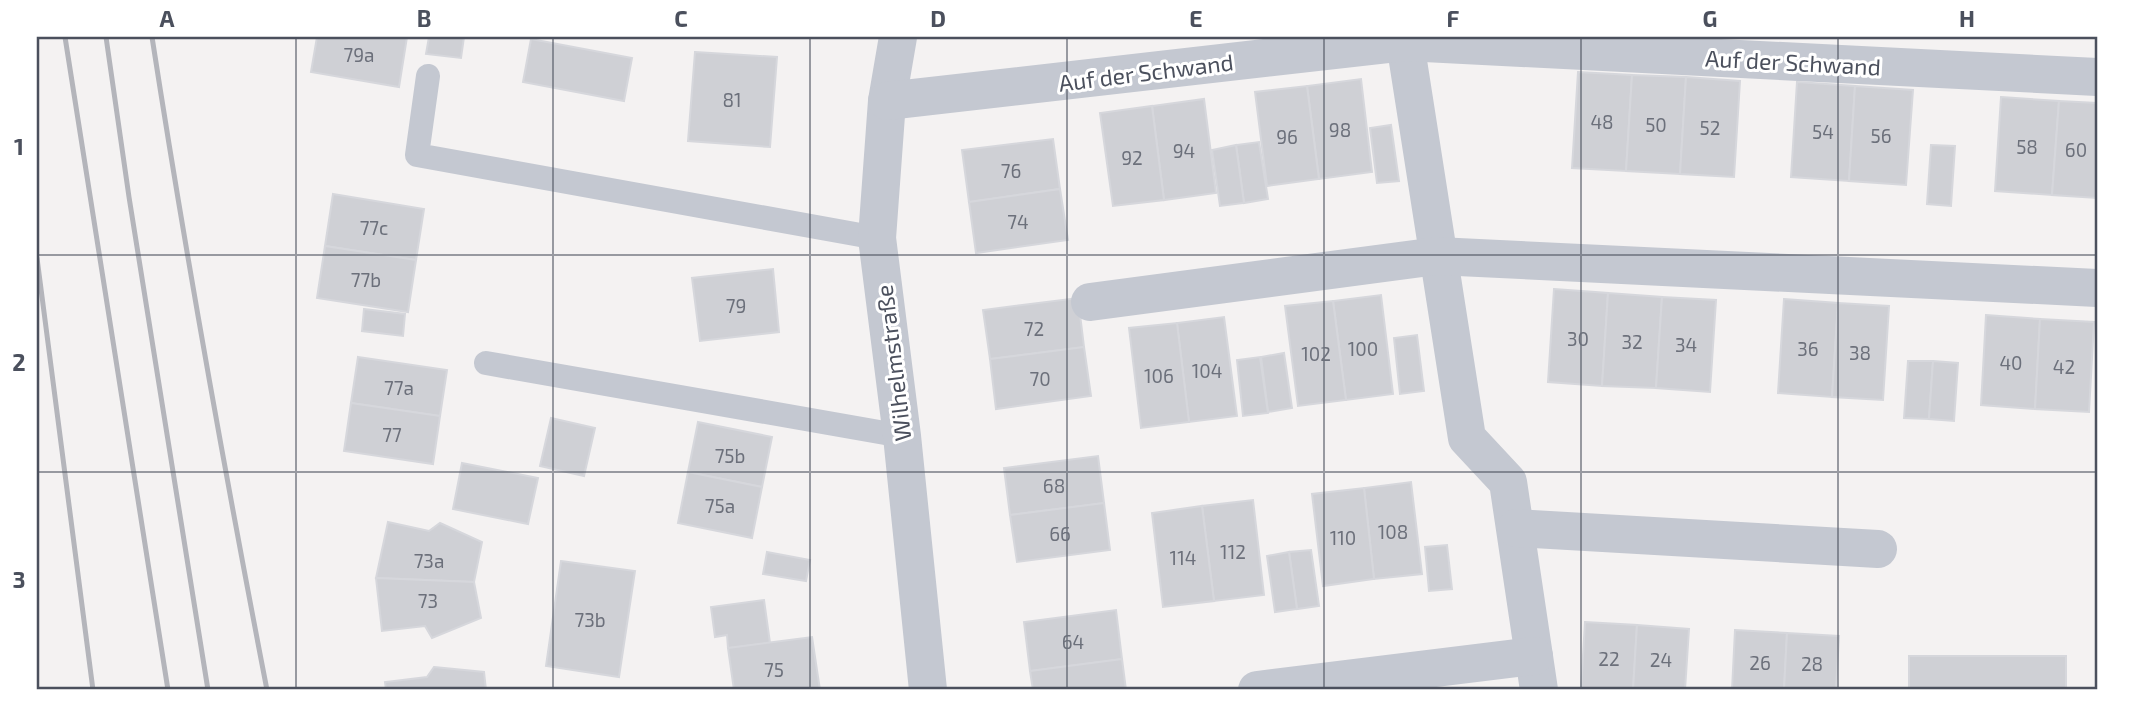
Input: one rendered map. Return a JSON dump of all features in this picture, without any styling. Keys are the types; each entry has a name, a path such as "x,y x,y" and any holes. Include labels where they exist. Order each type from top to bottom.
{"street":[{"name":"Wilhelmstraße","path":"898,37 887,101 877,238 902,436 928,690"},
{"name":"Auf der Schwand","path":"887,101 1405,42 2097,77"},
{"path":"1257,690 1537,673 1508,482 1467,438 1405,42"},
{"path":"1090,302 1437,256 2097,288"},
{"path":"1516,528 1878,549"}],"lane":[{"path":"428,76 417,155 877,238"},
{"path":"486,363 902,436"}],"building":[{"path":"317,37 407,37 399,87 311,72"},
{"path":"429,37 464,37 461,58 426,54"},
{"path":"531,39 632,58 624,101 523,82"},
{"path":"695,52 777,57 770,147 688,141"},
{"path":"1578,72 1632,75 1626,171 1572,168"},
{"path":"1632,75 1686,77 1680,174 1626,171"},
{"path":"1686,77 1740,81 1734,177 1680,174"},
{"path":"1361,79 1372,172 1319,179 1307,86"},
{"path":"1797,82 1855,86 1849,181 1791,177"},
{"path":"1307,86 1319,179 1267,186 1255,92"},
{"path":"1855,86 1913,90 1906,185 1849,181"},
{"path":"2001,97 2059,101 2052,195 1995,191"},
{"path":"1204,99 1216,193 1164,200 1152,106"},
{"path":"2059,101 2097,103 2097,198 2052,195"},
{"path":"1152,106 1164,200 1113,206 1100,113"},
{"path":"1391,125 1399,181 1377,183 1370,128"},
{"path":"1053,139 1060,189 969,202 962,150"},
{"path":"1259,142 1268,199 1244,203 1236,145"},
{"path":"1236,145 1244,203 1220,206 1212,150"},
{"path":"1931,145 1955,146 1951,206 1927,204"},
{"path":"1060,189 1068,240 976,253 969,202"},
{"path":"333,194 424,209 416,260 325,246"},
{"path":"325,246 416,260 408,312 317,298"},
{"path":"773,269 779,332 700,341 692,278"},
{"path":"1554,289 1608,293 1602,386 1548,382"},
{"path":"1608,293 1662,297 1656,388 1602,386"},
{"path":"1381,295 1393,394 1346,400 1333,301"},
{"path":"1662,297 1716,300 1710,392 1656,388"},
{"path":"1078,298 1084,347 990,359 983,310"},
{"path":"1784,299 1838,303 1832,397 1778,393"},
{"path":"1333,301 1346,400 1298,406 1285,306"},
{"path":"1838,303 1889,306 1883,400 1832,397"},
{"path":"364,309 405,314 403,336 362,331"},
{"path":"1986,315 2040,319 2035,409 1981,405"},
{"path":"1224,317 1237,416 1189,422 1177,323"},
{"path":"2040,319 2094,322 2089,412 2035,409"},
{"path":"1177,323 1189,422 1141,428 1129,328"},
{"path":"1417,335 1424,391 1400,394 1394,338"},
{"path":"1084,347 1091,396 996,409 990,359"},
{"path":"1284,353 1292,408 1268,412 1261,357"},
{"path":"358,357 447,370 440,416 351,403"},
{"path":"1260,357 1268,413 1243,416 1237,360"},
{"path":"1908,361 1933,361 1929,419 1904,418"},
{"path":"1933,361 1958,363 1954,421 1929,419"},
{"path":"351,403 440,416 433,464 344,451"},
{"path":"551,418 595,428 584,476 540,466"},
{"path":"698,422 772,437 762,487 688,472"},
{"path":"1098,456 1104,503 1010,515 1004,468"},
{"path":"462,463 538,478 528,524 453,509"},
{"path":"688,472 762,487 752,538 678,523"},
{"path":"1411,482 1422,574 1374,579 1364,488"},
{"path":"1364,488 1374,579 1323,586 1312,494"},
{"path":"1253,500 1264,595 1214,601 1202,506"},
{"path":"1104,503 1110,550 1017,562 1010,515"},
{"path":"1202,506 1214,601 1163,607 1152,513"},
{"path":"388,522 429,531 440,523 482,542 474,582 376,578"},
{"path":"1447,545 1452,589 1429,591 1425,547"},
{"path":"1311,550 1319,606 1297,609 1289,552"},
{"path":"767,552 810,560 806,581 763,574"},
{"path":"1289,552 1297,609 1275,612 1267,556"},
{"path":"561,561 635,571 619,677 546,666"},
{"path":"376,578 474,582 481,618 432,638 425,626 382,631"},
{"path":"764,600 770,643 728,648 727,635 715,637 711,607"},
{"path":"1116,610 1122,659 1030,671 1024,622"},
{"path":"1585,622 1637,625 1633,690 1581,690"},
{"path":"1637,625 1689,629 1685,690 1633,690"},
{"path":"1735,630 1787,633 1784,690 1732,690"},
{"path":"1787,633 1839,636 1836,690 1784,690"},
{"path":"812,637 820,690 734,690 728,648"},
{"path":"1909,656 2066,656 2066,690 1909,690"},
{"path":"1122,659 1126,690 1033,690 1030,671"},
{"path":"434,667 484,672 486,690 386,690 385,682 427,677"}],"railway":[{"path":"65,37 168,690"},
{"path":"106,37 208,690"},
{"path":"152,37 178,201 267,690"},
{"path":"37,258 93,690"}]}
